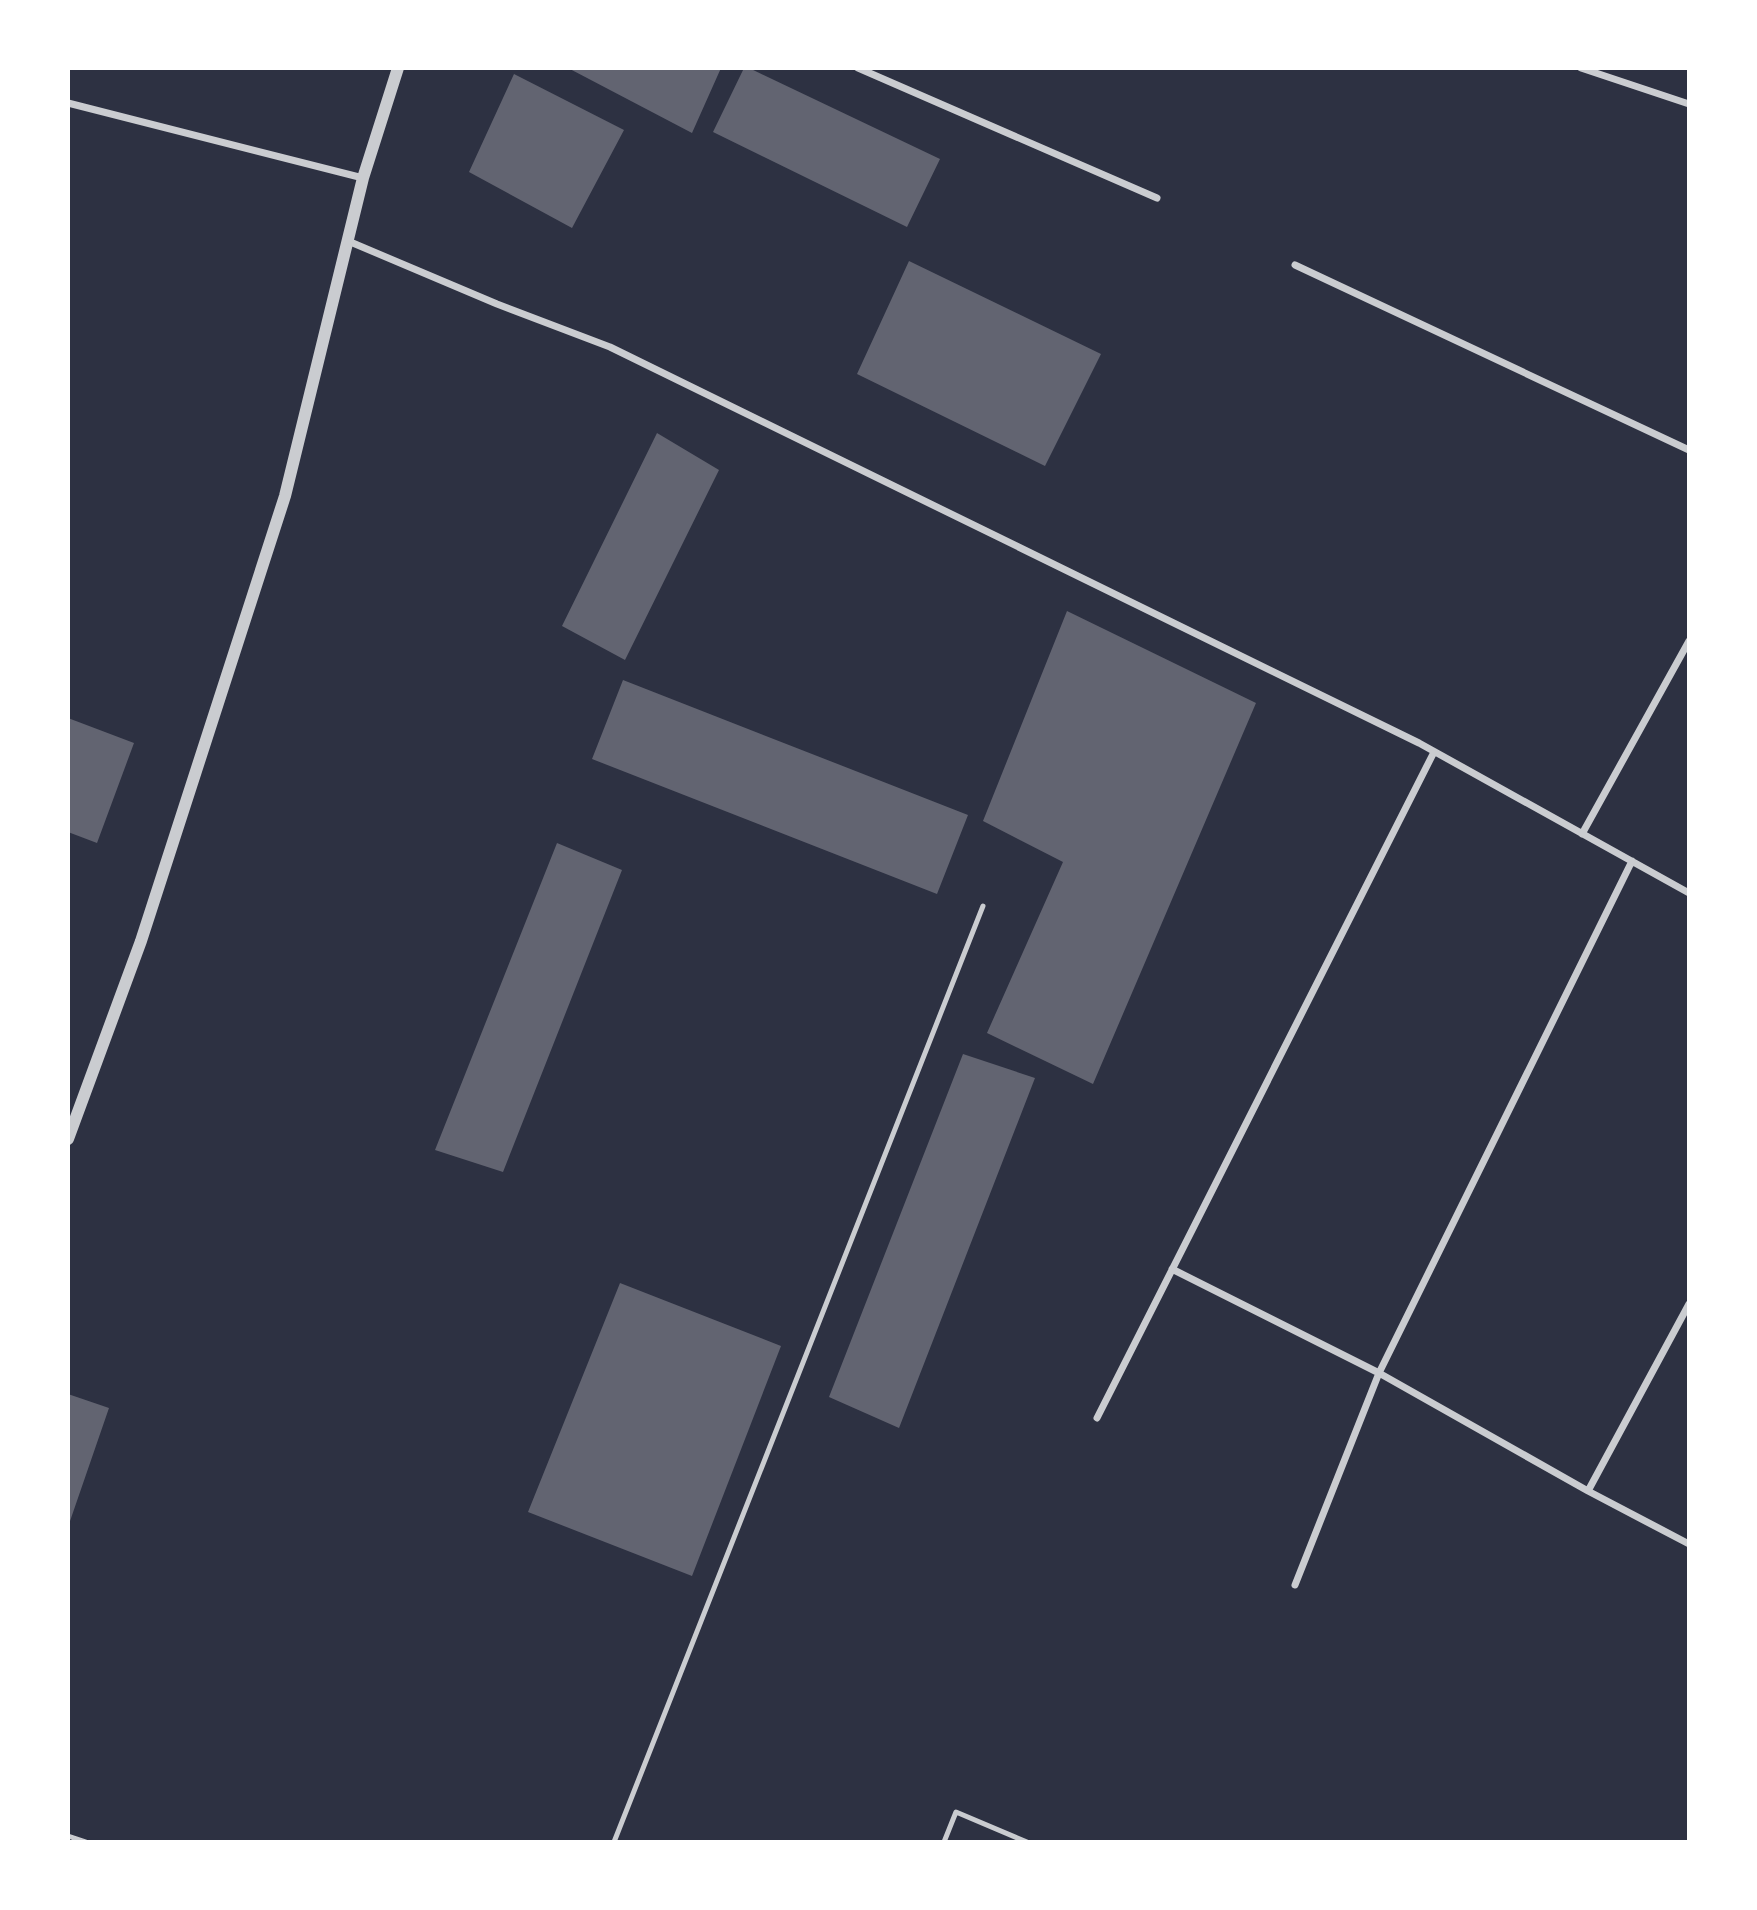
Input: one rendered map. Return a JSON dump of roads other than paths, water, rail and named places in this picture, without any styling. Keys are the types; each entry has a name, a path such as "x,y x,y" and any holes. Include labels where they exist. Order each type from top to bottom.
{"street":[{"path":"68,1139 141,941 285,496 363,178 398,68"},
{"path":"858,68 1157,198"},
{"path":"1581,68 1689,104"},
{"path":"68,103 363,178"},
{"path":"348,241 497,304 610,347 1434,752 1689,892"},
{"path":"1295,265 1689,450"},
{"path":"1582,834 1689,642"},
{"path":"1097,1418 1434,752"},
{"path":"1296,1586 1379,1373 1632,861"},
{"path":"1172,1269 1379,1373 1588,1491 1689,1544"},
{"path":"1588,1491 1689,1304"}],"lane":[{"path":"614,1842 983,906"},
{"path":"944,1842 956,1812 1027,1842"},
{"path":"68,1836 86,1842"}]}
